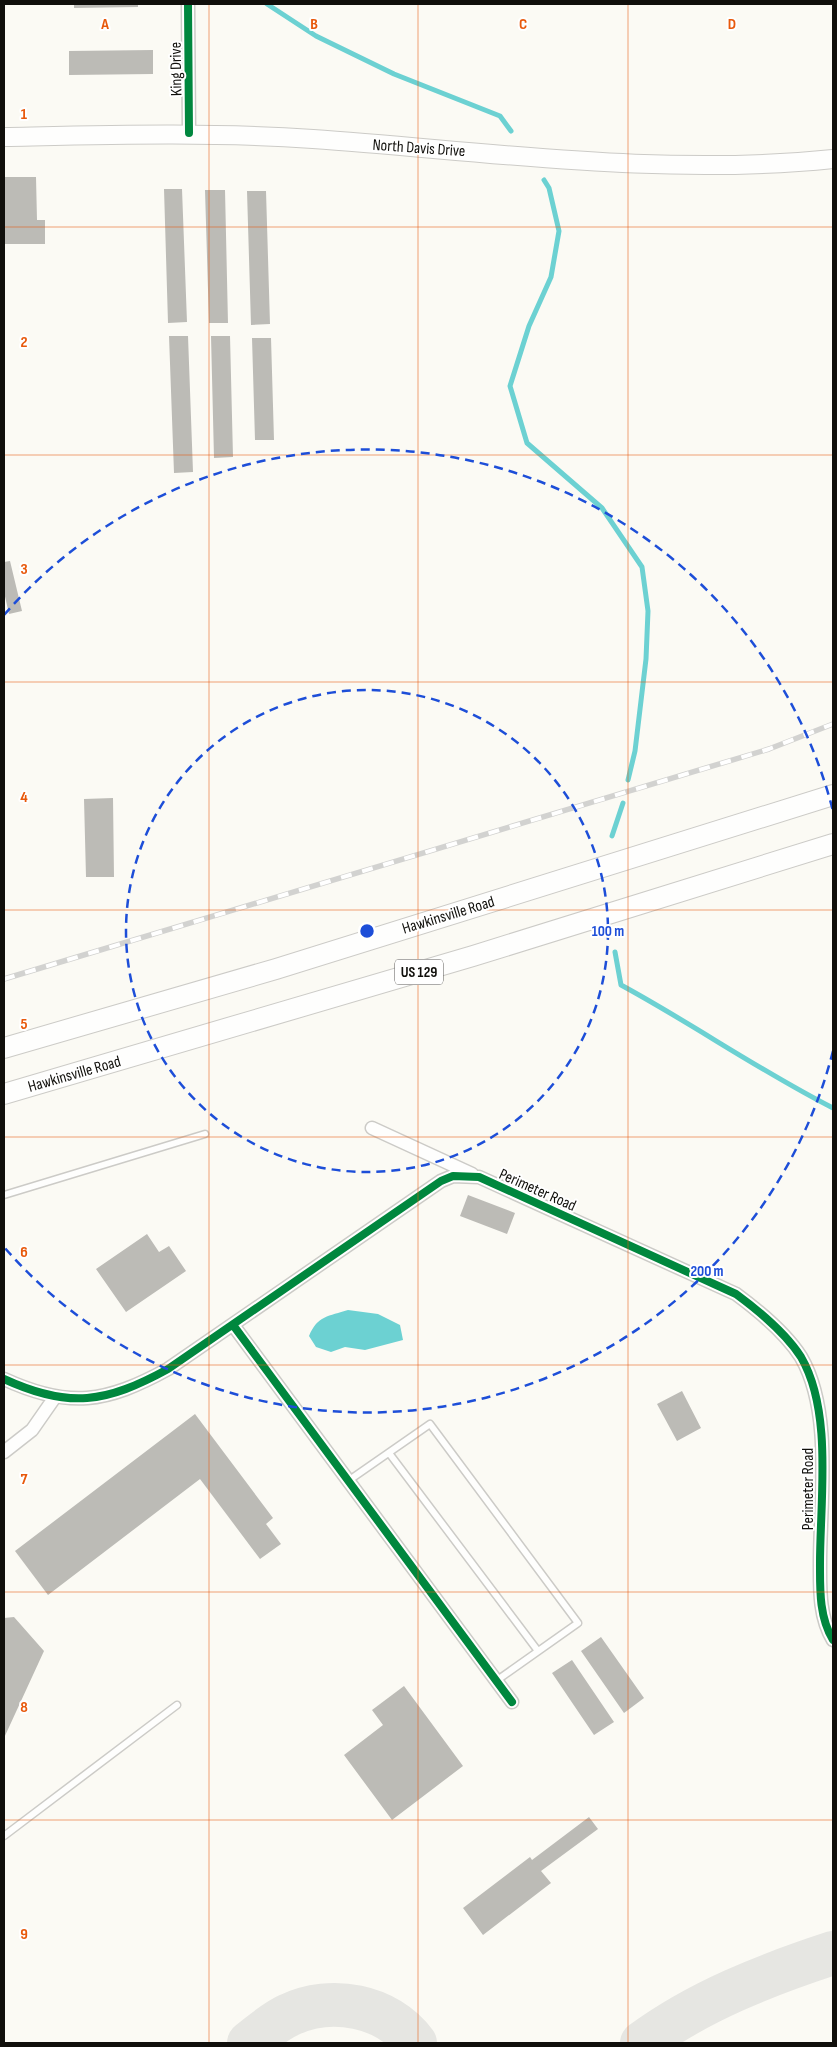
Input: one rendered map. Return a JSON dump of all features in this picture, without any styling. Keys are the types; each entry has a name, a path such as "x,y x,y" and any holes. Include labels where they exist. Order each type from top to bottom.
{"main road":[{"name":"North Davis Drive","path":"4,137 189,133 311,139 566,159 701,166 833,159"},
{"name":"Hawkinsville Road","path":"4,1048 276,969 414,924 833,795"},
{"name":"Hawkinsville Road","path":"4,1094 473,956 833,844"}],"street":[{"name":"King Drive","path":"188,4 189,133"},
{"path":"372,1128 479,1178"},
{"name":"Perimeter Road","path":"4,1379 28,1390 55,1397 84,1399 119,1393 168,1369 441,1181 453,1176 479,1178 736,1294 765,1316 800,1356 814,1385 821,1422 820,1600 827,1630 833,1640"},
{"path":"233,1325 512,1702"},
{"path":"4,1452 32,1430 55,1397"}],"lane":[{"path":"4,1195 204,1134"},
{"path":"348,1481 430,1424 578,1623 496,1681"},
{"path":"389,1453 538,1651"},
{"path":"4,1836 177,1704"}],"water":[{"path":"348,1310 378,1314 400,1325 403,1340 365,1350 345,1347 331,1352 316,1347 309,1336 316,1324 324,1318"}],"building":[{"path":"74,4 138,4 138,7 74,8"},
{"path":"153,50 153,74 69,75 69,51"},
{"path":"4,177 36,177 37,220 45,220 45,244 4,244"},
{"path":"164,189 182,189 187,322 168,323"},
{"path":"205,190 225,190 228,323 209,323"},
{"path":"247,191 266,191 270,324 251,325"},
{"path":"169,336 188,336 193,472 174,473"},
{"path":"211,336 230,336 233,457 214,458"},
{"path":"252,338 271,338 274,440 255,440"},
{"path":"10,561 22,611 9,614 4,592 4,562"},
{"path":"113,798 114,877 86,877 84,799"},
{"path":"468,1195 515,1213 507,1234 460,1216"},
{"path":"147,1234 159,1252 169,1246 186,1271 126,1312 96,1269"},
{"path":"682,1391 701,1428 677,1441 657,1404"},
{"path":"195,1414 273,1518 266,1524 281,1544 260,1559 200,1479 48,1595 15,1551"},
{"path":"14,1617 44,1651 4,1738 4,1618"},
{"path":"601,1637 644,1698 624,1713 581,1651"},
{"path":"572,1660 614,1722 594,1735 552,1673"},
{"path":"404,1686 463,1766 392,1820 344,1755 383,1725 372,1710"},
{"path":"589,1817 598,1829 541,1871 551,1883 483,1935 463,1908 530,1857 532,1860"}],"waterway":[{"path":"267,4 316,36 394,74 500,116 511,131"},
{"path":"544,180 549,188 559,231 551,277 529,326 510,386 527,443 602,508 642,567 648,611 646,659 635,751 628,780"},
{"path":"612,836 623,803"},
{"path":"615,952 621,985 779,1079 833,1108"}],"taxiway":[{"path":"642,2043 686,2014 734,1990 783,1970 833,1953"},
{"path":"249,2043 289,2015 305,2009 340,2005 374,2012 403,2030 415,2043"}],"railway":[{"path":"4,979 769,749 833,724"}],"cycle path":[{"path":"188,4 189,133"},
{"path":"4,1379 27,1389 68,1398 87,1398 125,1389 168,1369 441,1181 453,1176 479,1177 736,1294 771,1322 795,1348 811,1379 821,1430 820,1593 825,1622 833,1640"},
{"path":"233,1325 512,1702"}]}
